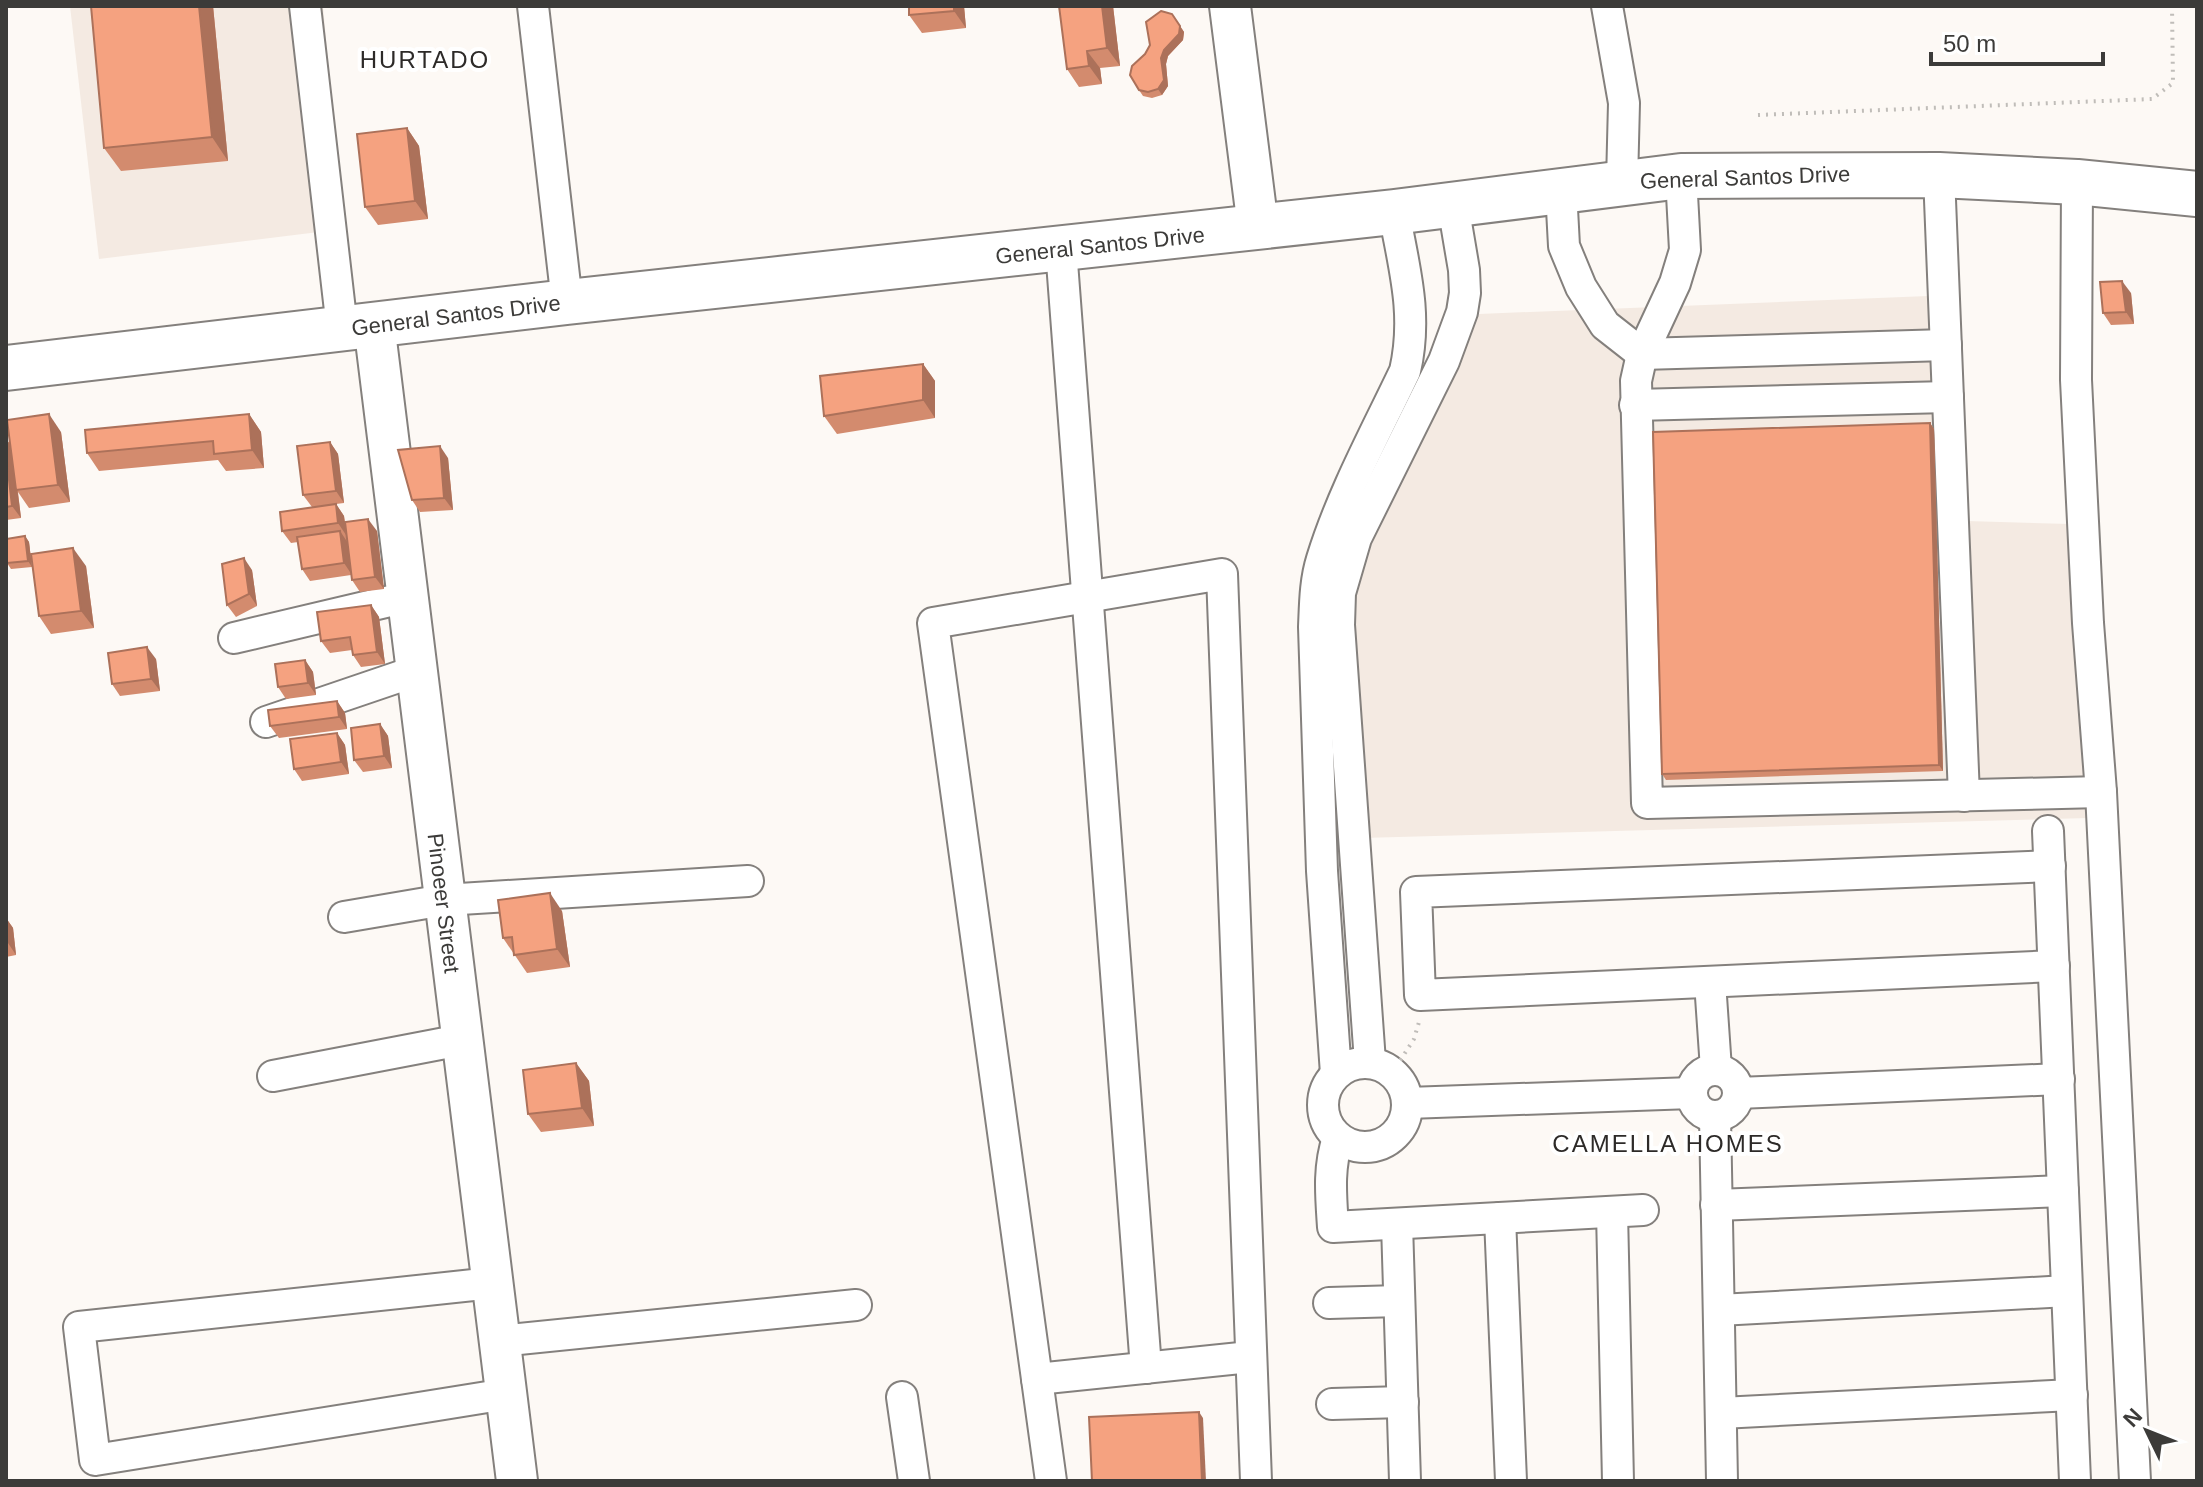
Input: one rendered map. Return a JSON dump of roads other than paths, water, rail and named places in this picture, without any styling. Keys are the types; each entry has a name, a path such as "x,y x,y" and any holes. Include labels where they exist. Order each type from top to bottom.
{"highway":[{"name":"General Santos Drive","path":"6,368 567,302 1394,212 1681,176 1939,175 2077,182 2197,194"}],"main road":[{"path":"1230,6 1258,227"},
{"name":"Pinoeer Street","path":"358,326 407,597 517,1481"}],"street":[{"path":"305,6 358,326"},
{"path":"533,6 567,302"},
{"path":"1607,6 1624,103 1622,182"},
{"path":"1939,175 1964,796"},
{"path":"1681,176 1685,250 1675,283 1642,354 1636,381 1647,803 2101,792"},
{"path":"2077,182 2076,380 2088,623 2101,792 2135,1481"},
{"path":"1561,190 1564,246 1581,287 1605,325 1642,354 1946,345"},
{"path":"1381,1067 1339,625 1340,593 1356,538 1444,361 1462,312 1464,270 1453,205"},
{"path":"1336,1074 1322,871 1314,627 1316,590 1321,561 1333,528 1405,371 1411,345 1412,321 1394,212"},
{"path":"1061,249 1146,1368"},
{"path":"1635,405 1948,397"},
{"path":"1051,1481 933,623 1222,574 1256,1481"},
{"path":"234,638 407,597"},
{"path":"266,722 416,671"},
{"path":"2048,831 2075,1481"},
{"path":"2050,866 1416,892 1420,995 2054,966"},
{"path":"344,917 444,900 748,881"},
{"path":"1710,982 1716,1069"},
{"path":"273,1076 461,1040"},
{"path":"1358,1063 1381,1067 1406,1091 1408,1103 1402,1126 1384,1143 1360,1147 1338,1138 1324,1118 1322,1106 1324,1094 1336,1074 1358,1063"},
{"path":"1716,1069 1732,1077 1738,1093 1732,1110 1715,1117 1698,1109 1692,1093 1693,1084 1699,1076 1716,1069"},
{"path":"1738,1093 2059,1079"},
{"path":"1408,1103 1692,1093"},
{"path":"1715,1117 1722,1481"},
{"path":"1338,1138 1331,1159 1333,1227 1643,1210"},
{"path":"1716,1205 2063,1191"},
{"path":"1612,1212 1618,1481"},
{"path":"1500,1218 1511,1481"},
{"path":"1397,1224 1405,1481"},
{"path":"492,1283 79,1327 95,1460 506,1394"},
{"path":"1719,1310 2067,1291"},
{"path":"1329,1303 1399,1301"},
{"path":"499,1341 856,1305"},
{"path":"1037,1379 1250,1357"},
{"path":"1721,1413 2072,1395"},
{"path":"902,1397 914,1481"},
{"path":"1332,1404 1403,1402"}],"district":[{"name":"HURTADO","path":"425,60"},
{"name":"CAMELLA HOMES","path":"1668,1144"}]}
